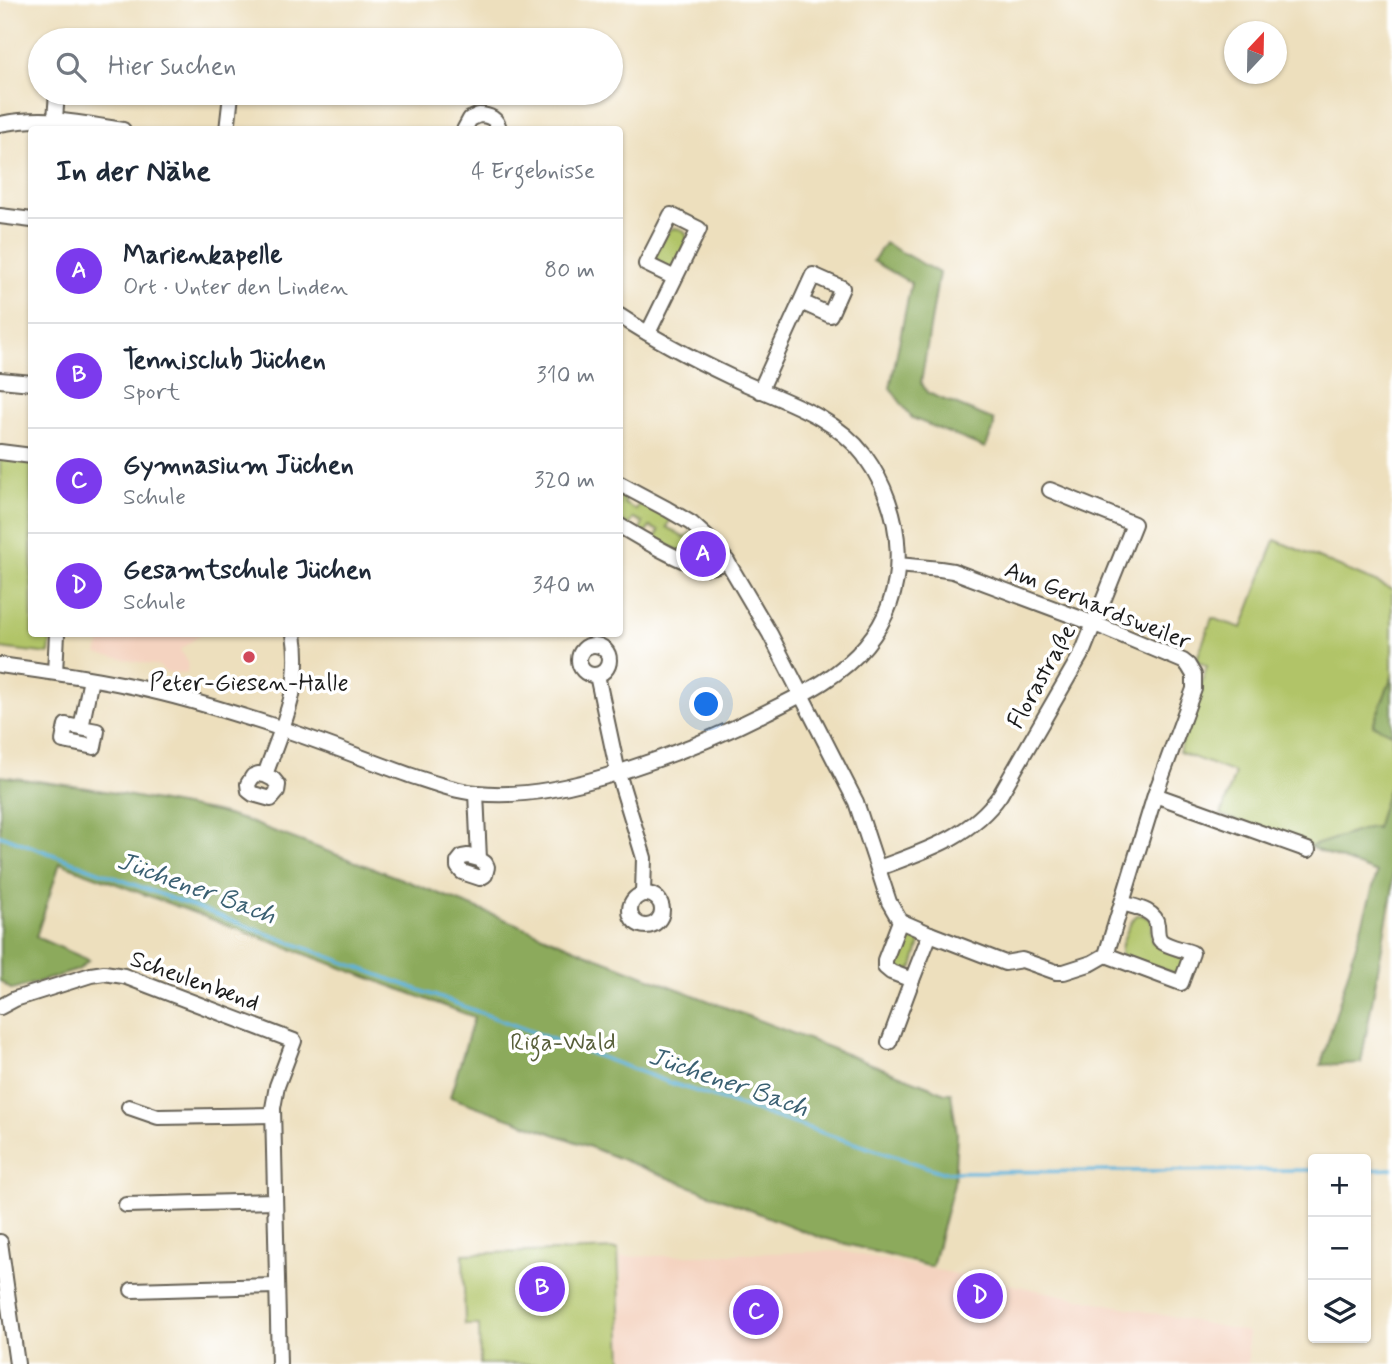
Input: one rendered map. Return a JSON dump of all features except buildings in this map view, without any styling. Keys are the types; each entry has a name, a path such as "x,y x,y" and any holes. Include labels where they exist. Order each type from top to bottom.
{"street":[{"path":"55,119 56,105"},
{"path":"227,126 230,105"},
{"path":"466,126 470,119 479,115 493,118 498,126"},
{"path":"0,124 55,119 98,126"},
{"path":"0,216 28,220"},
{"path":"648,334 674,278"},
{"path":"760,391 801,302"},
{"path":"0,665 91,679 173,696 282,729 411,775 476,793 516,794 571,786 665,758 712,739 800,696 847,665 875,633 887,608 898,565 897,534 892,508 879,479 861,452 844,434 822,419 704,364 623,318"},
{"path":"0,380 28,383"},
{"path":"0,452 28,456"},
{"path":"623,486 691,523 711,541 727,561 770,634 856,802 889,902 900,921 1005,963 1022,960 1056,972 1064,972 1092,963 1106,955 1181,983 1192,953 1161,940 1157,935 1154,916 1122,903"},
{"name":"Florastraße","path":"878,868 954,838 988,810 1000,795 1078,661 1095,624 1134,524 1050,490"},
{"path":"623,528 698,566 713,566 727,561"},
{"name":"Am Gerhardsweiler","path":"898,565 953,571 1095,624 1183,661 1194,675 1195,685 1190,702 1155,795 1106,955"},
{"path":"55,673 57,637"},
{"path":"265,775 293,694 296,679 294,637"},
{"path":"597,675 618,772 644,859 643,893"},
{"path":"81,728 91,679"},
{"path":"476,793 479,859"},
{"path":"1155,795 1308,850"},
{"path":"900,921 884,964 887,970 912,980"},
{"path":"889,1042 930,934"},
{"name":"Scheulenbend","path":"0,1007 15,999 78,978 110,973 294,1041 277,1086 273,1115"},
{"path":"129,1107 158,1117 273,1115 279,1364"},
{"path":"126,1205 275,1201"},
{"path":"0,1242 17,1364"},
{"path":"132,1290 277,1286"}],"shaded area":[{"path":"102,637 197,637 180,650 188,661 187,674 165,672 159,666 97,654"},
{"path":"841,1251 1248,1332 1248,1364 623,1364 621,1257"}],"green space":[{"path":"674,228 686,233 687,238 675,265 668,268 657,261 655,254 669,230"},
{"path":"885,243 939,273 921,383 928,393 994,420 994,428 985,448 912,418 890,388 911,283 873,261"},
{"path":"0,455 28,459 28,637 51,637 49,654 0,648"},
{"path":"623,491 628,494 624,503 636,510 641,501 671,518 667,527 685,538 691,532 711,554 703,561 691,557 655,539 659,531 650,527 645,534 639,531 643,523 634,518 629,526 623,522"},
{"path":"1275,540 1392,589 1392,677 1373,724 1392,733 1392,777 1376,829 1371,827 1309,847 1221,815 1235,773 1179,752 1207,666 1196,661 1212,618 1242,628"},
{"path":"1392,677 1392,733 1373,725"},
{"name":"Riga-Wald","path":"0,776 88,788 216,812 244,820 399,878 945,1093 951,1093 957,1134 954,1183 932,1267 816,1236 590,1147 450,1097 474,1017 60,863 36,937 89,960 78,970 12,990 0,981"},
{"path":"1392,777 1392,892 1361,1063 1321,1065 1377,873 1309,847 1371,827 1376,828"},
{"path":"1137,915 1151,920 1152,942 1181,956 1182,966 1176,974 1122,956 1124,938"},
{"path":"904,932 921,939 913,967 907,972 891,965"},
{"path":"618,1249 622,1364 480,1364 479,1325 465,1325 463,1254"}],"waterway":[{"name":"Jüchener Bach","path":"0,835 668,1082 942,1172 1308,1170"},
{"name":"Jüchener Bach","path":"1371,1170 1392,1169"}],"place":[{"name":"Marienkapelle","path":"703,554"},
{"name":"Peter-Giesen-Halle","path":"249,657"},
{"name":"Tennisclub Jüchen","path":"542,1289"},
{"name":"Gesamtschule Jüchen","path":"980,1296"},
{"name":"Gymnasium Jüchen","path":"756,1312"}]}
